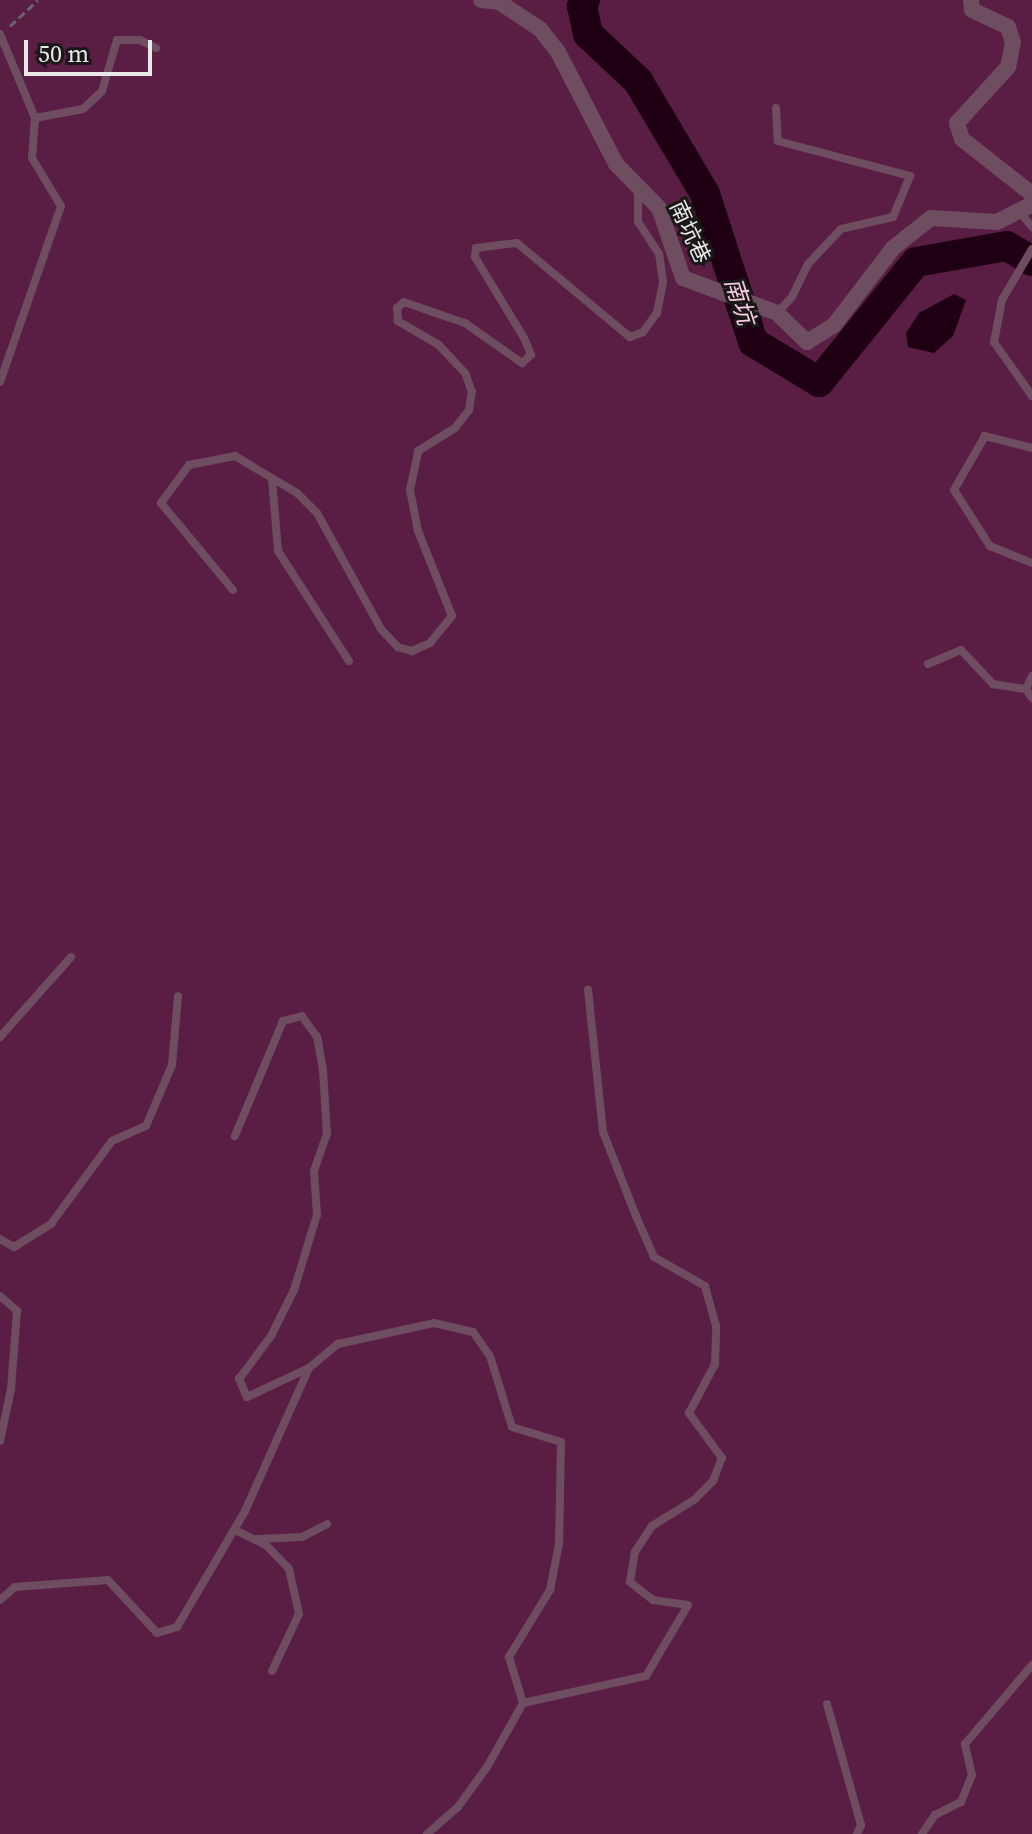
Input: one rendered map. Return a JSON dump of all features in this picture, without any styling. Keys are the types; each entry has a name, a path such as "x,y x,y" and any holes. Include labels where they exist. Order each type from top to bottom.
{"street":[{"name":"南坑巷","path":"481,0 499,2 540,29 558,52 616,164 638,190 659,208 683,278 776,313 807,342 834,325 893,248 931,218 997,222 1026,208"},
{"path":"971,0 972,10 1008,27 1013,42 1008,67 957,123 962,139 1032,194"}],"lane":[{"path":"0,33 35,118 32,158 61,206 0,382"},
{"path":"35,118 83,109 102,91 117,40 140,40 156,48"},
{"path":"776,108 778,141 910,176 893,217 841,229 808,264 792,297 776,313"},
{"path":"233,590 161,503 189,465 235,456 297,493 317,513 381,629 398,647 412,651 430,643 452,616 418,531 410,490 418,451 455,428 469,410 472,392 465,373 439,345 398,321 397,308 404,302 465,323 522,363 531,355 524,338 475,257 476,248 517,243 630,337 643,332 657,313 663,282 659,254 638,222 638,190"},
{"path":"1026,208 1032,227"},
{"path":"1032,249 1002,300 994,342 1032,396"},
{"path":"1032,448 985,436 954,490 990,546 1032,563"},
{"path":"272,479 278,551 349,661"},
{"path":"928,664 961,650 993,684 1026,689 1032,698"},
{"path":"1026,689 1032,676"},
{"path":"0,1037 71,957"},
{"path":"523,1703 646,1676 688,1605 653,1600 630,1582 635,1552 652,1526 694,1500 713,1481 722,1458 689,1413 715,1364 716,1326 705,1286 654,1257 603,1132 588,990"},
{"path":"0,1239 14,1247 51,1224 112,1141 146,1126 172,1065 178,996"},
{"path":"235,1136 283,1021 302,1016 317,1037 323,1070 327,1134 314,1171 317,1215 294,1290 271,1336 239,1379 247,1397 309,1368 338,1344 434,1323 473,1332 490,1356 512,1427 561,1442 559,1544 550,1590 509,1657 523,1703 480,1777 458,1807 427,1834"},
{"path":"0,1296 17,1311 11,1389 0,1441"},
{"path":"0,1600 15,1587 108,1580 157,1633 177,1627 235,1530 309,1368"},
{"path":"253,1539 302,1537 327,1524"},
{"path":"235,1530 253,1539 289,1569 299,1614 272,1671"},
{"path":"922,1834 935,1815 961,1802 972,1775 965,1744 1032,1665"},
{"path":"827,1704 861,1825 857,1834"}],"path":[{"path":"0,33 38,0"}],"shaded area":[{"path":"0,0 1032,0 1032,1834 0,1834"},
{"path":"954,294 966,300 953,336 934,353 908,347 906,333 919,313"}],"waterway":[{"name":"南坑","path":"585,0 582,6 588,34 638,81 705,194 753,342 819,382 916,262 1007,246 1032,261"}]}
